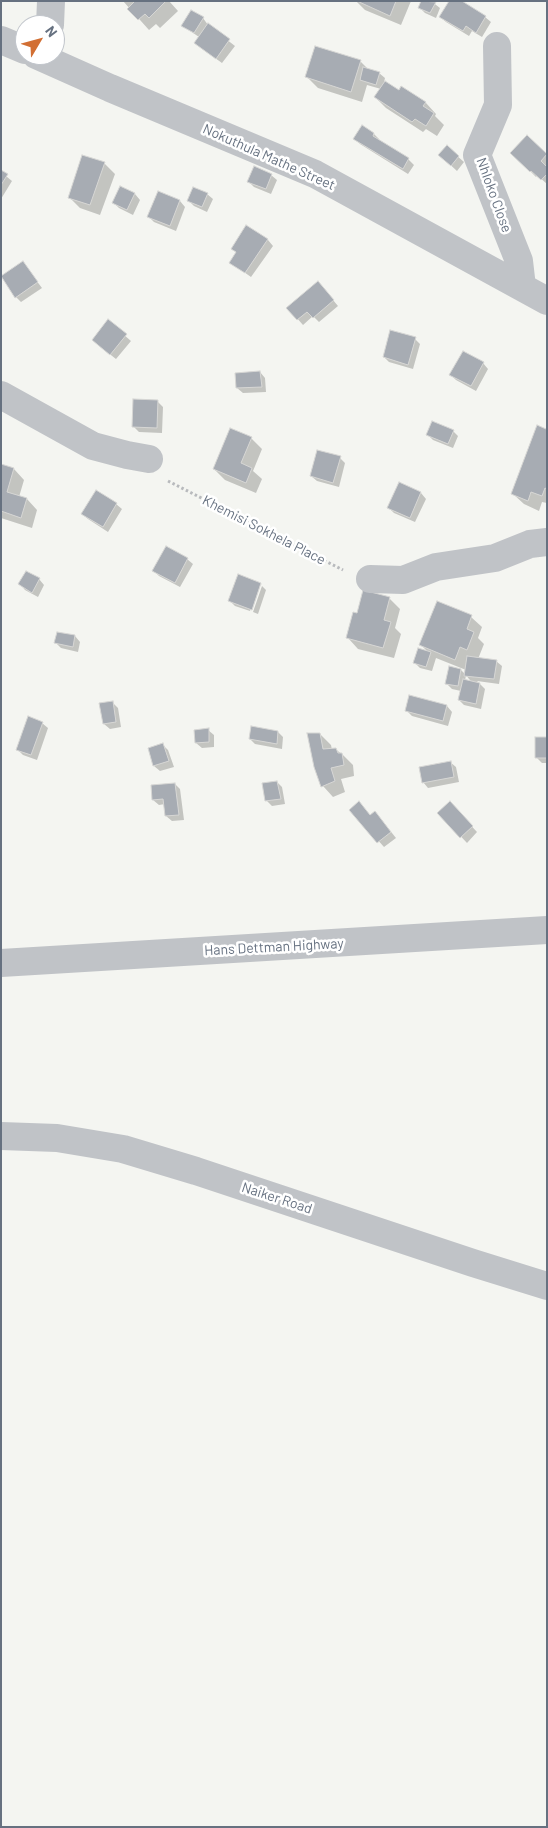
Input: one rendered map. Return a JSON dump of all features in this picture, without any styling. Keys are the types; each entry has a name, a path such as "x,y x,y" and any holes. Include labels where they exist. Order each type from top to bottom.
{"street":[{"path":"50,15 51,1"},
{"path":"1,40 15,46"},
{"name":"Nhloko Close","path":"497,46 498,105 477,155 519,261 522,287"},
{"name":"Nokuthula Mathe Street","path":"62,65 110,88 315,174 547,301"},
{"path":"1,395 93,446 149,459"},
{"path":"370,579 403,580 436,567 495,558 530,544 547,542"},
{"name":"Hans Dettman Highway","path":"1,963 547,930"},
{"name":"Naiker Road","path":"1,1136 56,1138 123,1149 196,1171 473,1264 547,1286"}],"path":[{"name":"Khemisi Sokhela Place","path":"149,459 165,479 335,567 370,579"}],"building":[{"path":"133,1 166,1 149,18 145,14 138,20 127,9"},
{"path":"357,1 396,1 390,16"},
{"path":"421,1 436,2 430,13 418,8"},
{"path":"449,1 462,1 486,16 476,33 466,26 463,31 439,17"},
{"path":"191,10 204,17 194,33 181,26"},
{"path":"208,23 230,39 216,59 194,43"},
{"path":"315,46 361,60 351,92 305,77"},
{"path":"363,67 380,72 376,85 360,80"},
{"path":"385,81 399,90 401,86 426,102 423,106 434,113 426,126 415,119 412,122 374,97"},
{"path":"362,125 374,133 373,136 409,158 403,169 353,139"},
{"path":"527,135 547,154 541,161 547,167 547,174 541,180 510,153"},
{"path":"447,145 459,156 451,166 438,155"},
{"path":"82,155 105,162 90,205 68,198"},
{"path":"254,166 272,174 266,189 247,182"},
{"path":"1,170 8,174 1,185"},
{"path":"120,186 135,193 127,210 112,203"},
{"path":"193,187 208,193 202,207 187,201"},
{"path":"158,191 180,200 170,226 147,217"},
{"path":"246,225 268,239 245,273 229,263 236,252 231,249"},
{"path":"23,261 38,282 15,298 1,276"},
{"path":"318,281 334,300 313,318 307,312 297,320 286,308"},
{"path":"108,319 127,334 110,355 92,340"},
{"path":"390,330 416,337 408,365 383,357"},
{"path":"463,351 484,362 471,386 449,375"},
{"path":"260,371 262,387 236,388 235,373"},
{"path":"133,399 158,400 157,428 132,427"},
{"path":"432,421 454,430 448,444 426,435"},
{"path":"537,425 546,429 547,426 547,489 545,488 542,496 531,492 528,501 511,494"},
{"path":"230,428 252,437 241,463 252,468 246,483 213,469"},
{"path":"317,450 341,456 333,483 310,476"},
{"path":"1,464 14,468 7,492 27,498 21,518 1,511"},
{"path":"399,482 421,492 410,518 387,508"},
{"path":"96,490 117,503 103,527 81,514"},
{"path":"166,546 188,558 175,583 152,571"},
{"path":"26,571 40,578 32,593 18,584"},
{"path":"238,574 261,583 252,610 228,601"},
{"path":"363,590 390,597 384,620 391,622 383,648 346,638 353,612 357,613"},
{"path":"437,601 472,615 467,629 474,632 467,650 460,647 455,660 419,645"},
{"path":"57,632 75,635 73,647 54,643"},
{"path":"418,648 431,652 426,667 413,663"},
{"path":"467,656 497,660 494,679 464,676"},
{"path":"449,666 461,669 458,686 445,684"},
{"path":"463,679 480,683 476,704 458,700"},
{"path":"409,695 447,705 443,721 405,711"},
{"path":"113,701 116,722 103,724 99,703"},
{"path":"28,716 43,722 31,755 16,750"},
{"path":"251,726 278,731 277,744 249,739"},
{"path":"209,728 209,742 195,743 194,730"},
{"path":"307,733 320,733 323,749 336,748 338,753 342,753 344,765 331,768 335,781 321,787 314,767"},
{"path":"535,737 547,737 547,758 535,758"},
{"path":"163,743 169,761 153,766 148,748"},
{"path":"451,761 454,777 422,783 419,767"},
{"path":"277,781 281,799 265,801 262,783"},
{"path":"175,783 179,815 165,816 163,799 152,800 151,785"},
{"path":"359,801 370,815 375,811 391,832 377,843 349,810"},
{"path":"450,801 473,826 460,838 437,813"}]}
